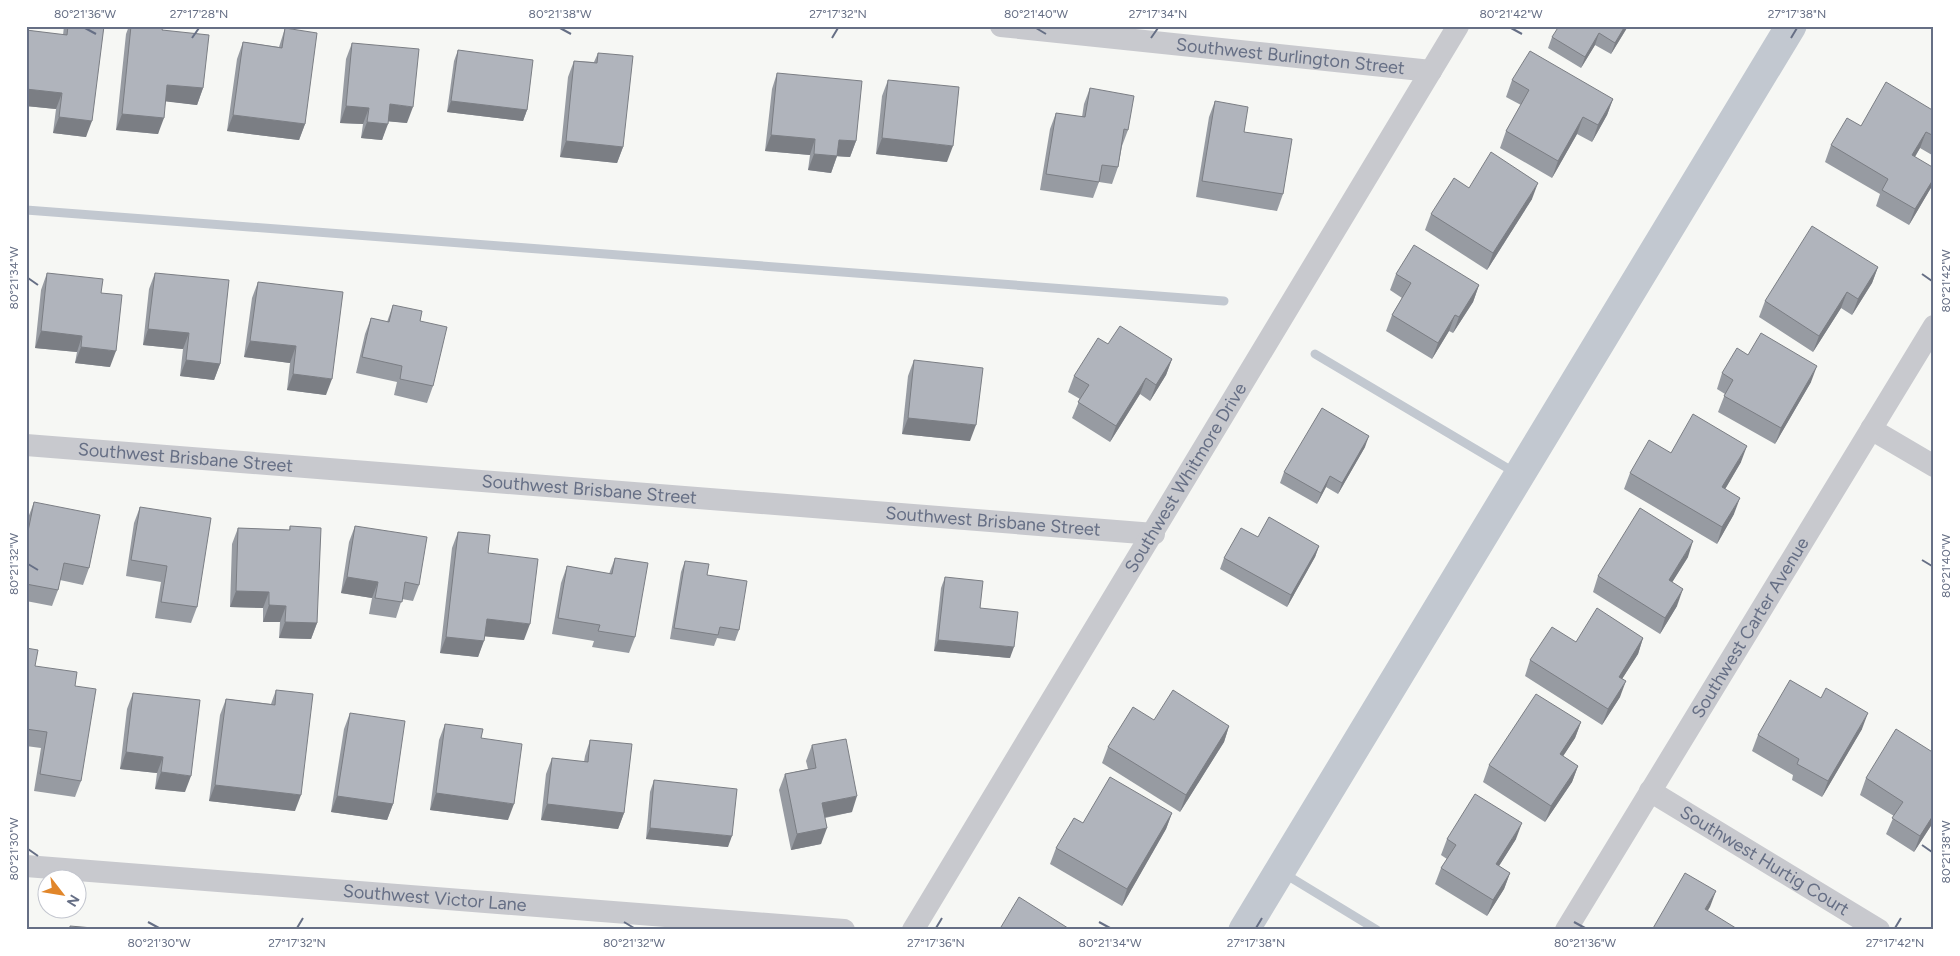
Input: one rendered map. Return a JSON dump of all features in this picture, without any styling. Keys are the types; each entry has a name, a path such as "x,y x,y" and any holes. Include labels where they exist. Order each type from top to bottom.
{"street":[{"name":"Southwest Burlington Street","path":"1000,26 1431,71"},
{"name":"Southwest Whitmore Drive","path":"913,930 1154,534 1458,26"},
{"name":"Southwest Carter Avenue","path":"1566,930 1934,326"},
{"path":"1871,429 1934,466"},
{"name":"Southwest Brisbane Street","path":"26,445 1154,534"},
{"name":"Southwest Hurtig Court","path":"1650,791 1879,930"},
{"name":"Southwest Victor Lane","path":"26,866 844,930"}],"building":[{"path":"68,26 104,26 92,121 59,117 62,93 26,89 26,30 67,35"},
{"path":"131,26 163,26 162,30 209,35 203,88 167,85 164,118 122,114"},
{"path":"1559,26 1625,26 1615,43 1599,33 1585,57 1552,37"},
{"path":"285,28 317,33 305,124 233,115 243,42 282,48"},
{"path":"352,43 419,49 413,107 390,104 388,124 367,122 369,108 346,106"},
{"path":"458,50 533,60 527,110 451,101"},
{"path":"1530,51 1613,99 1598,125 1583,117 1558,161 1506,131 1529,90 1512,80"},
{"path":"598,53 633,56 623,147 566,141 574,61 597,63"},
{"path":"777,73 862,81 856,141 839,140 837,156 814,154 815,139 771,135"},
{"path":"888,80 959,87 953,146 882,138"},
{"path":"1886,82 1934,111 1934,136 1926,132 1912,155 1934,168 1934,178 1915,209 1882,190 1888,179 1831,145 1847,118 1861,126"},
{"path":"1090,88 1134,96 1128,130 1124,129 1118,167 1102,165 1099,182 1046,174 1056,113 1085,117"},
{"path":"1215,101 1248,107 1244,132 1292,139 1283,194 1202,181"},
{"path":"1491,152 1538,183 1493,253 1431,214 1454,178 1469,188"},
{"path":"1812,226 1878,267 1858,299 1847,292 1819,336 1765,301"},
{"path":"1414,245 1479,285 1459,317 1455,315 1438,343 1392,315 1411,283 1396,274"},
{"path":"47,273 103,279 101,293 122,295 116,351 81,347 82,336 41,331"},
{"path":"155,273 229,280 220,364 186,360 189,333 148,329"},
{"path":"258,282 343,292 332,379 293,374 296,346 250,341"},
{"path":"393,305 422,311 420,321 447,327 433,386 400,379 402,366 362,357 371,318 389,322"},
{"path":"1120,326 1172,359 1156,385 1146,378 1116,426 1078,402 1089,385 1074,376 1098,338 1108,344"},
{"path":"1761,333 1817,366 1781,428 1724,396 1733,380 1722,373 1737,348 1748,355"},
{"path":"914,360 983,368 976,425 908,418"},
{"path":"1322,408 1369,436 1342,483 1330,476 1321,493 1284,472"},
{"path":"1693,414 1747,446 1722,487 1740,498 1722,527 1630,473 1649,440 1671,453"},
{"path":"34,502 100,515 89,568 64,563 58,590 26,584 26,541"},
{"path":"140,507 211,518 197,607 161,602 167,566 131,560"},
{"path":"1640,508 1693,541 1669,580 1683,589 1665,618 1598,576"},
{"path":"1269,517 1319,546 1291,595 1224,558 1241,528 1258,537"},
{"path":"290,526 321,528 317,623 285,622 286,606 269,605 269,592 236,591 238,528 290,530"},
{"path":"355,526 427,537 419,585 405,582 402,602 375,598 378,582 347,577"},
{"path":"458,532 490,535 488,553 538,559 530,624 487,619 484,641 446,637"},
{"path":"615,558 648,563 635,637 598,631 600,625 558,618 567,566 612,574"},
{"path":"685,561 709,564 707,575 747,581 739,630 720,627 718,635 674,628"},
{"path":"945,577 983,581 980,608 1018,612 1014,647 938,640"},
{"path":"1597,608 1643,638 1619,677 1626,681 1608,709 1530,660 1552,627 1576,642"},
{"path":"26,648 38,650 35,666 77,672 75,686 96,689 81,781 40,774 47,732 26,729"},
{"path":"1790,680 1821,698 1826,688 1868,713 1828,781 1797,764 1799,759 1758,735"},
{"path":"276,690 313,694 301,795 215,785 226,699 275,705"},
{"path":"1173,690 1229,726 1186,795 1108,747 1133,707 1154,720"},
{"path":"133,693 200,700 191,776 161,772 163,757 126,752"},
{"path":"1536,694 1581,722 1560,754 1578,766 1551,806 1489,765"},
{"path":"350,713 405,721 393,804 337,796"},
{"path":"445,724 483,729 481,738 522,744 514,804 436,793"},
{"path":"1896,729 1934,753 1934,814 1920,836 1892,818 1903,802 1866,778"},
{"path":"846,739 857,796 822,803 827,828 797,834 785,774 816,768 812,745"},
{"path":"590,740 632,744 624,813 547,804 552,758 588,762"},
{"path":"1110,777 1172,813 1127,889 1056,848 1074,818 1083,823"},
{"path":"654,780 737,789 732,836 650,828"},
{"path":"1475,794 1522,823 1496,864 1510,873 1493,900 1441,868 1456,845 1447,839"},
{"path":"1685,873 1716,891 1705,909 1739,930 1652,930"},
{"path":"1019,897 1071,930 1006,930 1001,927"},
{"path":"70,926 104,929 70,930"}],"waterway":[{"path":"1244,930 1791,26"},
{"path":"26,210 1224,301"},
{"path":"1315,354 1519,475"},
{"path":"1280,871 1377,930"}]}
